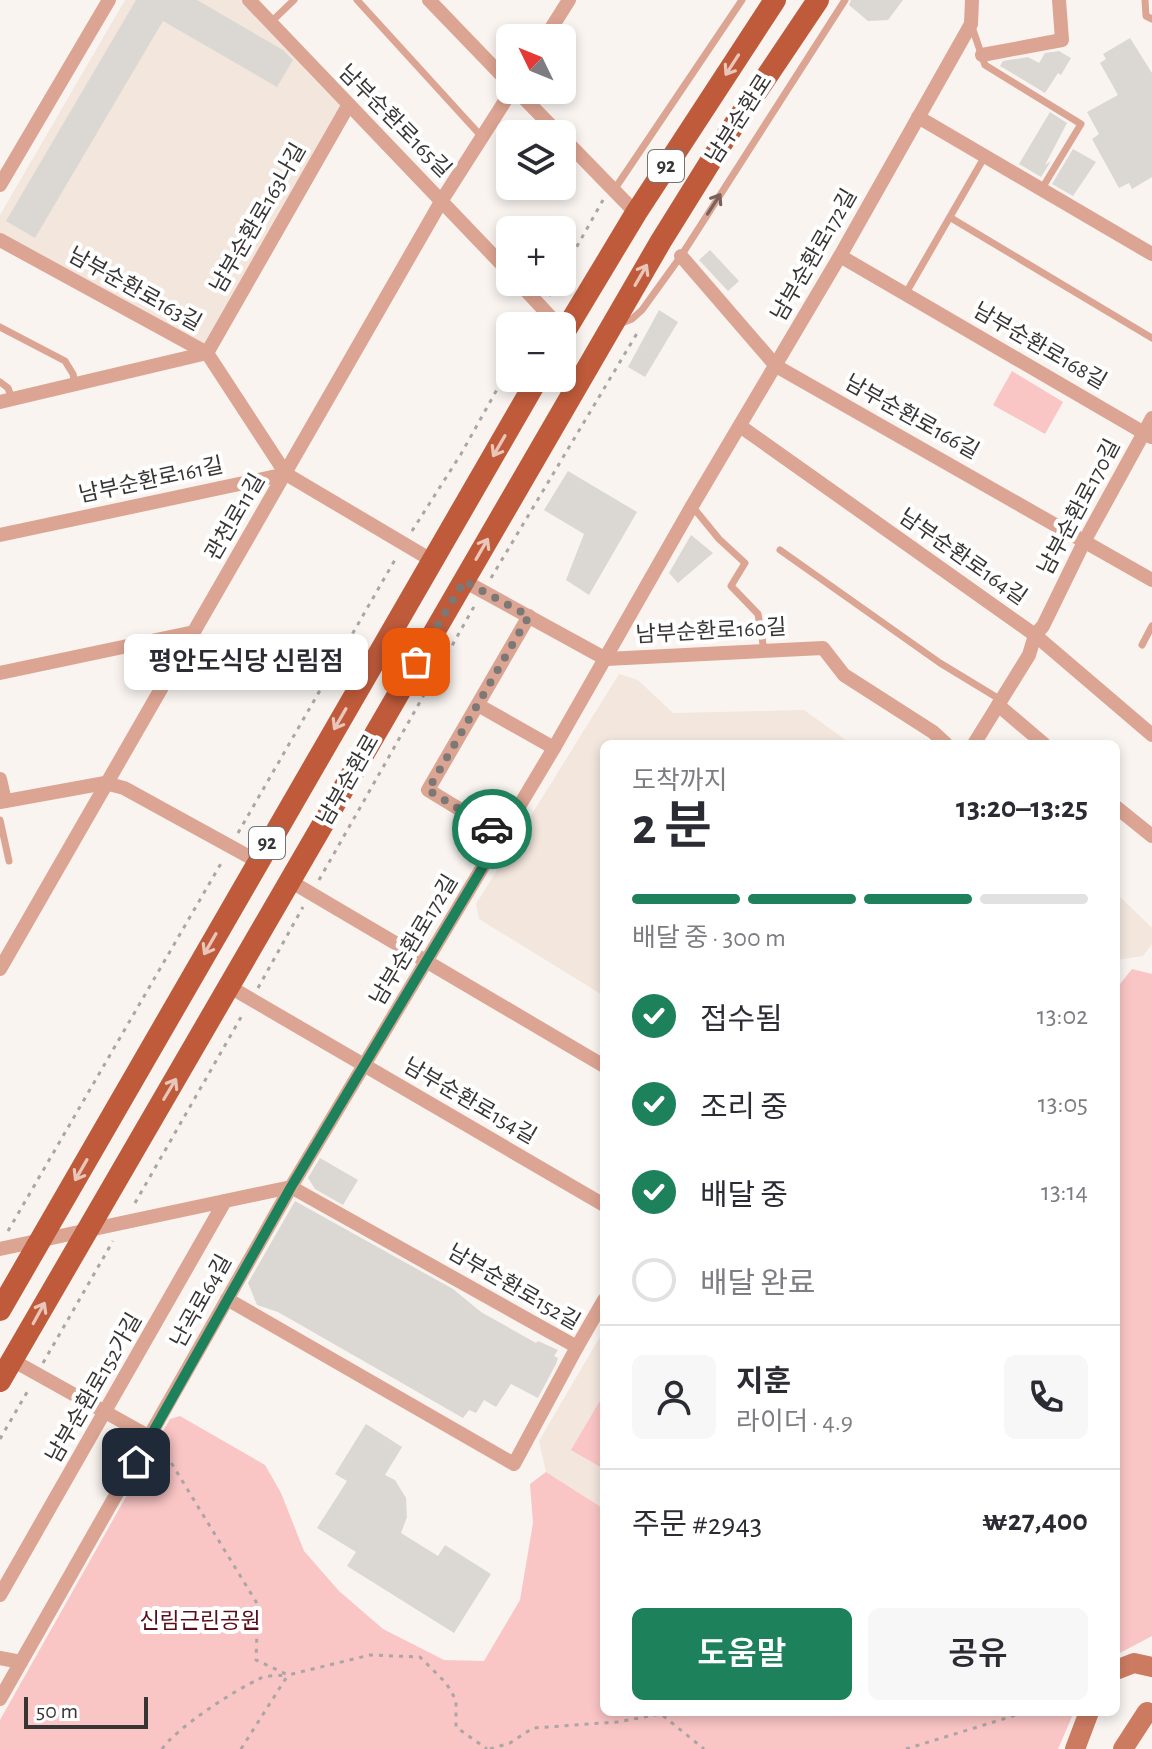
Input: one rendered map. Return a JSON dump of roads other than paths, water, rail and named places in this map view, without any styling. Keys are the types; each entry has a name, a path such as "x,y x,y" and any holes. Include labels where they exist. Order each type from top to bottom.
{"main road":[{"name":"남부순환로","path":"574,312 775,0"},
{"name":"남부순환로","path":"0,1381 290,881 474,586 613,324 722,143 818,0"},
{"name":"남부순환로","path":"0,1310 530,392"},
{"path":"1120,1668 1134,1663 1152,1667"},
{"path":"1123,1749 1147,1712"},
{"path":"1075,1749 1087,1716"}],"street":[{"path":"0,185 109,0"},
{"name":"남부순환로165길","path":"249,0 496,258"},
{"path":"429,0 496,69"},
{"name":"남부순환로172길","path":"291,1187 554,748 840,256 971,24 972,0"},
{"path":"982,55 1062,40 1059,0"},
{"path":"553,24 567,1"},
{"name":"관천로11길","path":"2,963 442,200 504,104"},
{"path":"528,104 544,120"},
{"name":"남부순환로163나길","path":"207,353 348,106"},
{"path":"918,117 1152,254"},
{"path":"576,152 636,213"},
{"name":"남부순환로163길","path":"0,240 207,353 286,474"},
{"name":"남부순환로166길","path":"681,256 776,366 1152,580"},
{"name":"남부순환로168길","path":"840,256 1148,435"},
{"path":"531,296 545,312"},
{"path":"6,400 207,353"},
{"name":"남부순환로170길","path":"977,740 1029,655 1035,635 1043,626 1085,540 1148,435 1152,418"},
{"name":"남부순환로164길","path":"740,426 1035,635 1152,735"},
{"path":"286,474 433,561"},
{"name":"남부순환로161길","path":"0,535 286,474"},
{"name":"남부순환로160길","path":"474,586 606,659 823,648 844,675 942,740"},
{"path":"502,835 428,790 529,616"},
{"path":"0,673 194,632"},
{"path":"1000,703 1040,740"},
{"path":"478,705 554,748"},
{"path":"0,779 2,805 105,783 124,788 257,861"},
{"path":"1120,810 1152,836"},
{"path":"290,881 600,1064"},
{"name":"남부순환로154길","path":"230,987 600,1203"},
{"path":"0,1249 291,1187"},
{"name":"난곡로64길","path":"0,1699 291,1187"},
{"name":"남부순환로152길","path":"227,1299 514,1464 577,1347 291,1187"},
{"name":"남부순환로152가길","path":"0,1595 225,1201"},
{"path":"577,1347 600,1307"},
{"path":"12,1360 152,1435"},
{"path":"0,1658 21,1662"}],"lane":[{"path":"270,23 294,0"},
{"path":"357,0 482,137"},
{"path":"614,190 742,0"},
{"path":"613,324 632,319 642,310 681,256 845,0"},
{"path":"1145,0 1146,16 1152,19"},
{"name":"남부순환로172길","path":"971,24 985,65 1081,124 1041,190"},
{"path":"906,293 985,156"},
{"path":"951,218 1152,338"},
{"path":"0,327 65,361 75,384"},
{"path":"0,382 8,388 6,400"},
{"path":"692,506 719,539 745,563 731,586 758,614 764,650"},
{"path":"780,550 1000,703"},
{"path":"1142,645 1152,626"},
{"path":"0,820 9,861"}],"place":[{"name":"평안도식당 신림점","path":"416,662"}],"park label":[{"name":"신림근린공원","path":"200,1621"}]}
